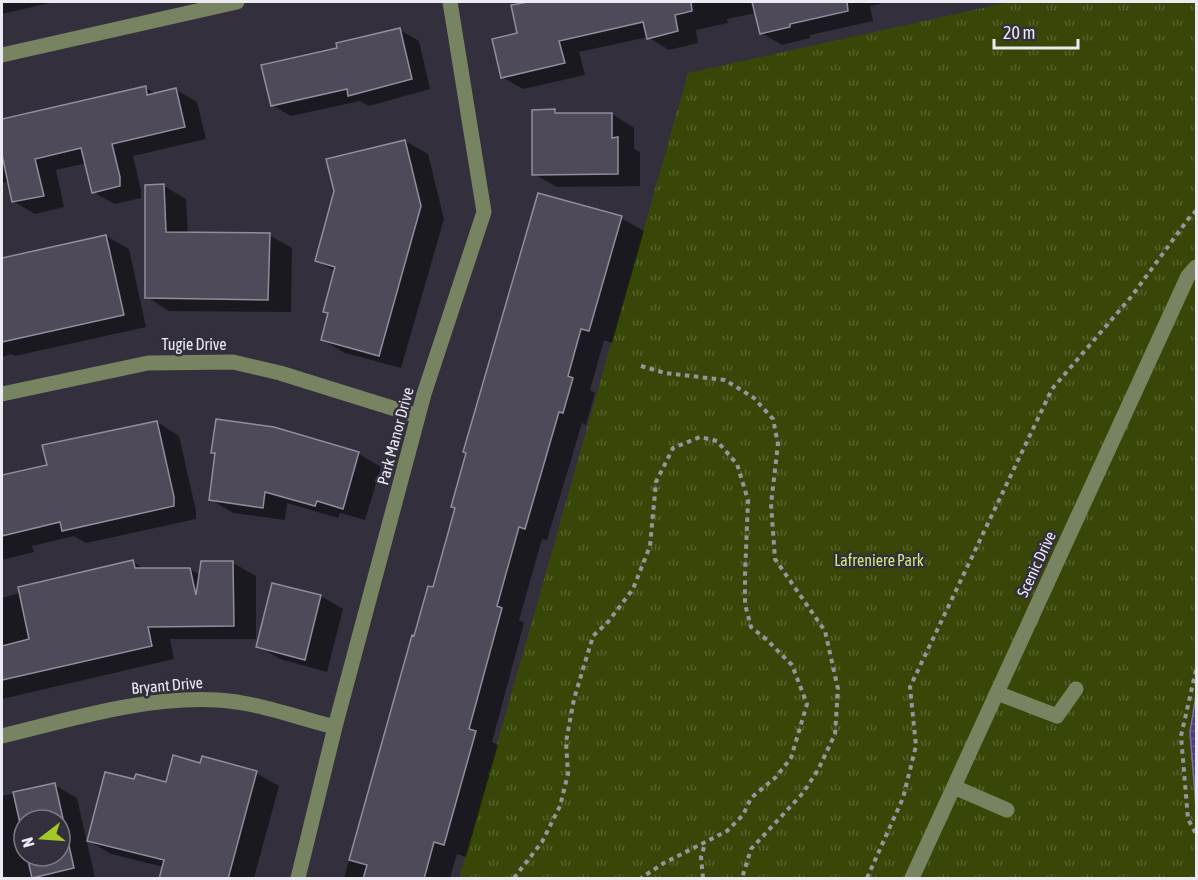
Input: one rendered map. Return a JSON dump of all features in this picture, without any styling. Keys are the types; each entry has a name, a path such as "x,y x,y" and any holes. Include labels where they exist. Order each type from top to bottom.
{"street":[{"path":"2,55 237,2"},
{"name":"Park Manor Drive","path":"298,879 334,728 418,416 484,212 450,2"},
{"name":"Scenic Drive","path":"912,879 1188,276 1197,267"},
{"name":"Tugie Drive","path":"2,394 148,363 233,362 418,416"},
{"path":"997,693 1057,716 1076,689"},
{"name":"Bryant Drive","path":"2,736 135,704 187,700 231,702 334,728"},
{"path":"954,787 1007,810"}],"path":[{"path":"867,879 903,798 916,746 910,687 1052,389 1131,297 1189,218 1197,212"},
{"path":"641,366 665,373 725,380 754,398 773,419 778,444 771,504 775,559 825,631 838,689 835,734 818,770 803,793 752,849 742,879"},
{"path":"514,879 542,842 560,806 568,774 566,742 574,699 592,636 608,622 633,589 650,546 656,483 673,448 700,437 717,441 737,464 748,500 745,604 751,627 792,665 807,704 791,758 777,777 751,798 743,815 727,831 664,863 641,879"},
{"path":"1197,670 1181,736 1188,819 1197,834"},
{"path":"703,879 701,856 705,844"}],"green space":[{"name":"Lafreniere Park","path":"1010,2 1196,2 1196,878 459,878 688,73"}],"shaded area":[{"path":"1196,695 1196,807 1190,732"}],"building":[{"path":"528,2 691,2 692,11 675,15 678,31 647,39 643,22 559,41 565,63 501,78 492,39 517,33 511,5"},
{"path":"752,2 847,2 848,11 790,24 790,27 760,34"},
{"path":"400,28 412,79 348,96 347,89 271,106 261,65 337,48 336,43"},
{"path":"146,86 147,95 176,88 185,127 112,144 120,186 92,193 81,148 35,159 44,196 12,202 2,155 2,119"},
{"path":"555,109 555,113 612,113 612,138 618,137 618,174 532,175 532,110"},
{"path":"405,140 421,206 379,356 321,340 328,313 323,312 335,267 315,261 334,191 326,159"},
{"path":"164,184 166,232 270,233 268,300 145,298 145,185"},
{"path":"538,193 622,216 589,331 581,329 568,376 573,378 563,413 559,412 525,529 519,527 497,606 502,608 469,729 476,731 444,845 434,842 424,879 363,879 367,865 349,860 412,635 414,636 428,586 433,587 455,508 451,507 466,453 463,452"},
{"path":"106,235 124,315 2,342 2,258"},
{"path":"216,419 274,427 359,452 343,509 317,501 315,506 265,492 263,508 209,500 215,453 211,453"},
{"path":"157,421 174,506 62,531 60,522 2,536 2,475 47,465 42,445"},
{"path":"133,560 135,568 190,568 196,595 201,561 233,561 234,626 148,627 152,646 2,680 2,646 29,639 18,587"},
{"path":"272,583 321,595 305,660 256,647"},
{"path":"173,755 200,763 202,756 257,771 228,879 159,879 164,860 87,841 105,772 134,779 136,774 166,782"},
{"path":"55,783 61,808 17,808 13,792"},
{"path":"72,859 74,868 32,878 30,868 72,868"}]}
